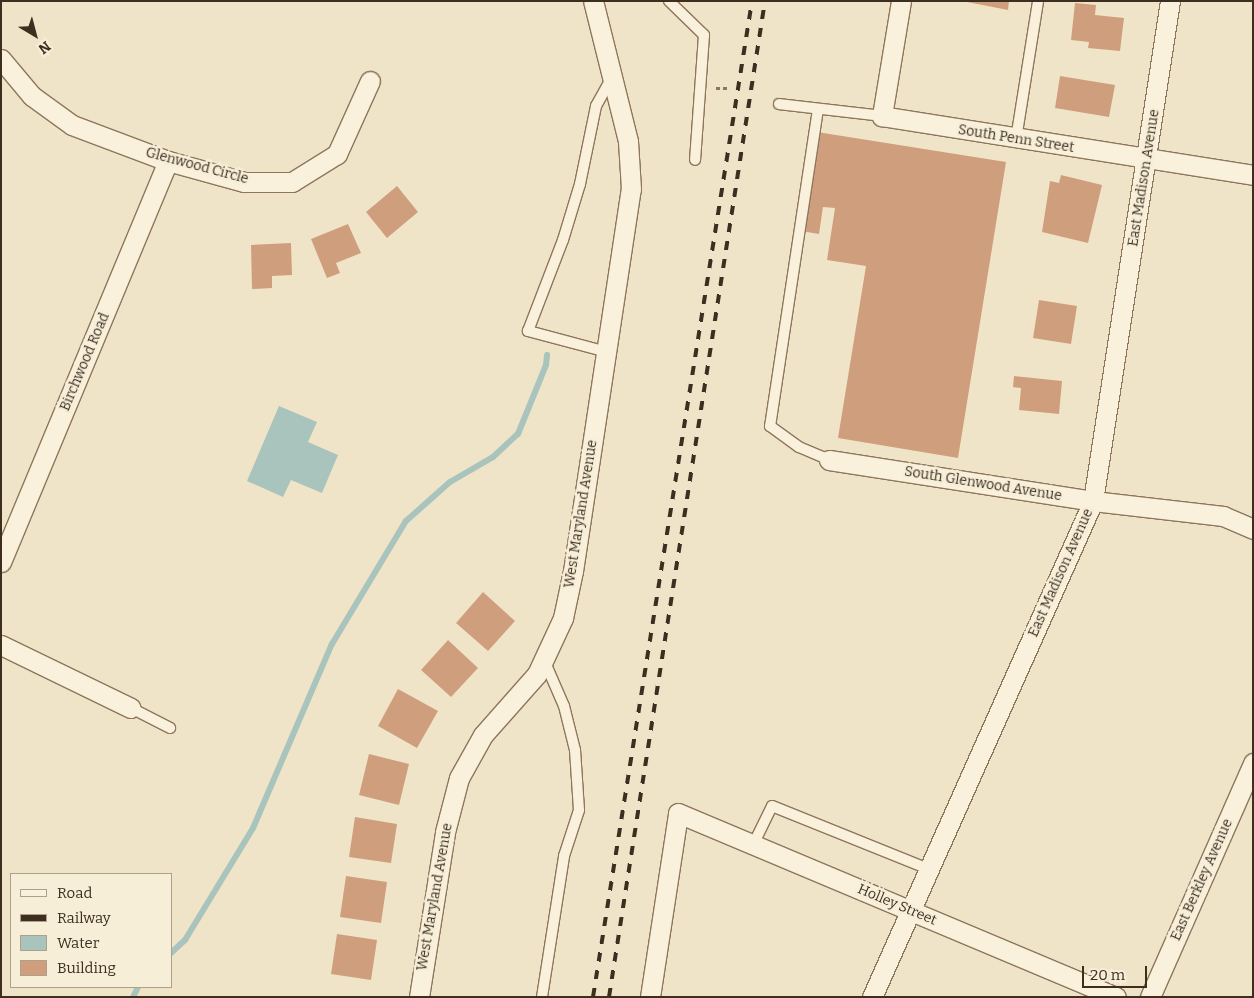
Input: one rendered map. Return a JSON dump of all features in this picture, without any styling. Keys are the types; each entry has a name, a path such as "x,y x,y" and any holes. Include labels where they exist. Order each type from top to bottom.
{"street":[{"name":"West Maryland Avenue","path":"419,997 446,832 459,778 484,735 537,674 563,618 573,571 631,190 628,141 593,1"},
{"path":"882,116 901,1"},
{"name":"East Madison Avenue","path":"872,997 1093,501 1170,1"},
{"name":"Glenwood Circle","path":"1,59 32,96 72,126 168,161 244,182 292,182 337,154 370,81"},
{"name":"South Penn Street","path":"882,116 1147,160 1253,175"},
{"name":"Birchwood Road","path":"1,562 168,161"},
{"name":"South Glenwood Avenue","path":"830,460 1093,501 1223,516 1253,529"},
{"path":"1,646 131,708"},
{"name":"East Berkley Avenue","path":"1150,997 1253,763"},
{"name":"Holley Street","path":"650,997 678,813 1116,997"}],"lane":[{"path":"669,1 704,35 695,160"},
{"path":"1016,139 1038,1"},
{"path":"607,352 528,331 563,240 580,184 596,106 611,79"},
{"name":"South Penn Street","path":"779,104 882,116"},
{"path":"818,109 770,426 799,446 830,460"},
{"path":"542,997 564,856 579,810 575,750 564,706 544,659"},
{"path":"131,708 170,728"},
{"path":"753,844 772,806 929,869"}],"water":[{"path":"279,406 317,422 308,442 338,455 322,493 291,480 283,497 247,481"}],"building":[{"path":"962,1 1009,1 1008,10"},
{"path":"1075,3 1096,5 1095,15 1124,18 1120,51 1088,48 1089,42 1071,40"},
{"path":"1060,76 1115,85 1109,117 1055,108"},
{"path":"817,132 1006,162 958,458 838,438 866,266 827,260 835,208 823,207 819,234 801,231"},
{"path":"1061,175 1102,185 1088,243 1042,232 1050,181 1059,183"},
{"path":"397,186 418,212 387,238 366,212"},
{"path":"348,224 361,253 336,263 340,273 327,278 311,239"},
{"path":"291,243 292,275 272,276 272,288 252,289 251,245"},
{"path":"1039,300 1077,306 1071,344 1033,338"},
{"path":"1014,376 1062,381 1059,414 1019,410 1021,388 1013,387"},
{"path":"483,592 515,621 488,651 456,623"},
{"path":"448,640 478,668 451,697 421,670"},
{"path":"398,689 438,711 417,748 378,726"},
{"path":"369,754 409,764 399,805 359,795"},
{"path":"355,817 397,824 391,863 349,857"},
{"path":"346,876 387,882 381,923 340,917"},
{"path":"337,934 377,940 371,980 331,974"}],"waterway":[{"path":"172,952 185,940 253,828 332,644 406,521 450,482 493,457 518,434 546,365 547,355"},
{"path":"133,997 138,988"}],"railway":[{"path":"593,997 752,1"},
{"path":"609,997 765,1"}]}
